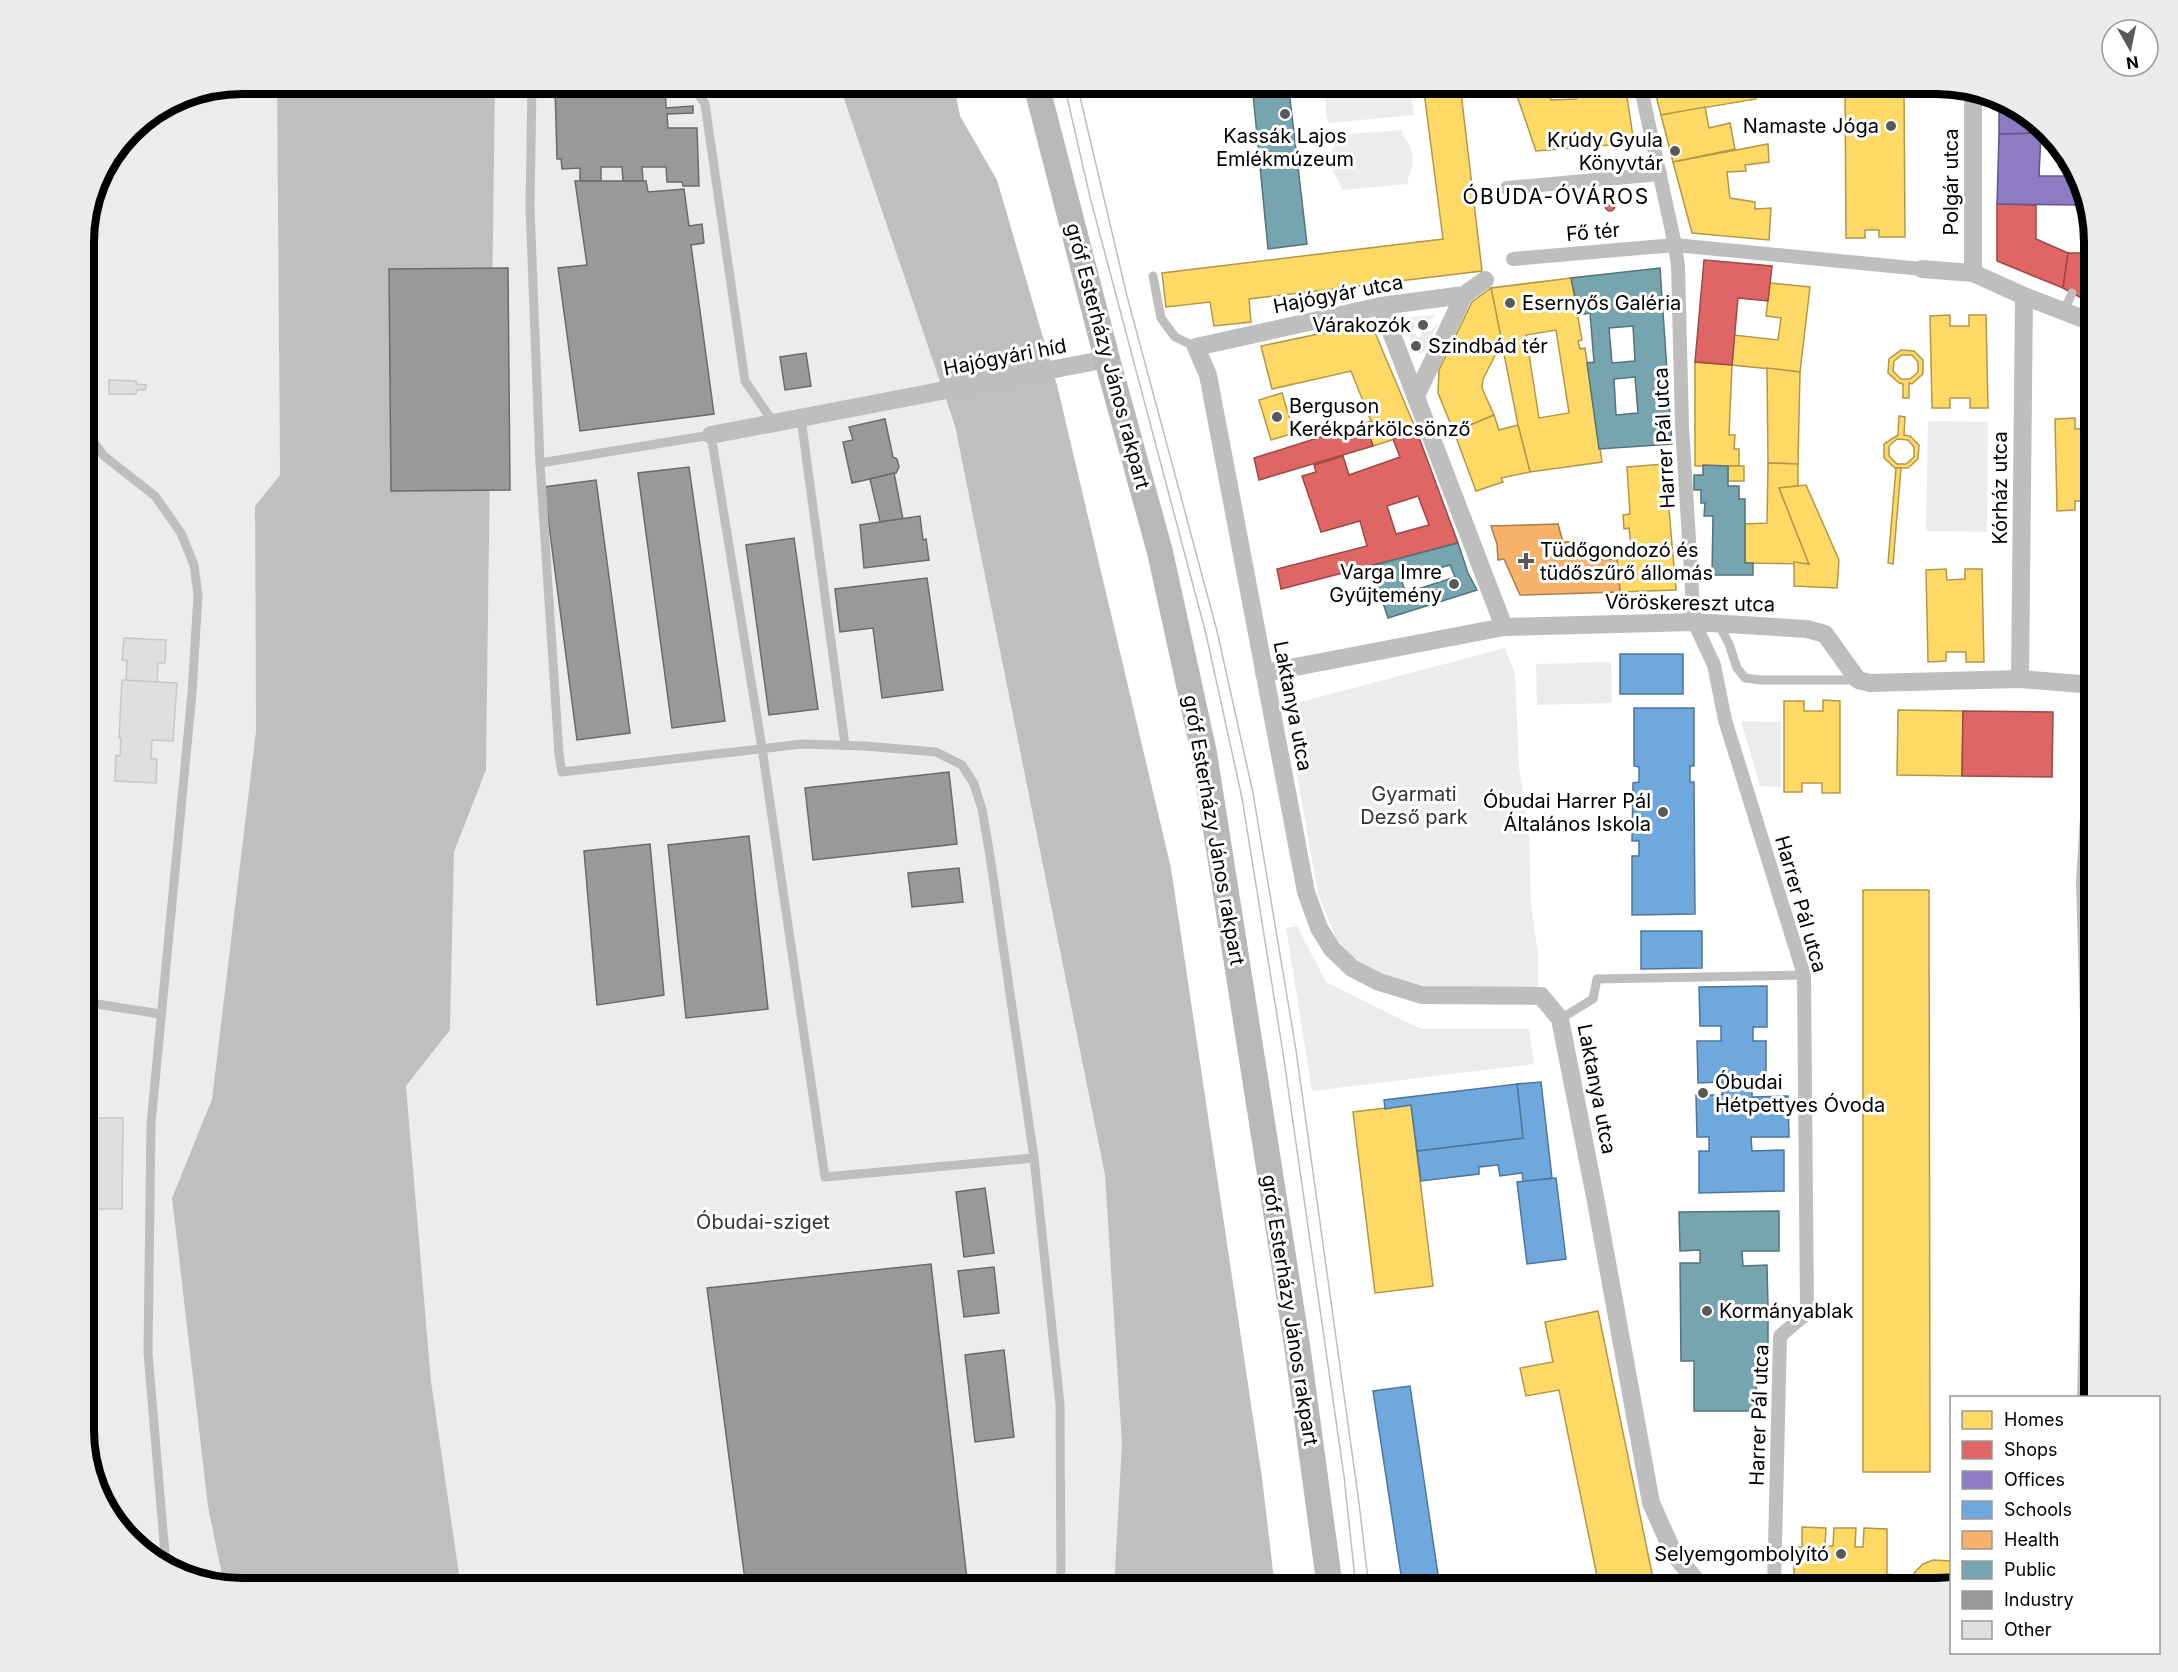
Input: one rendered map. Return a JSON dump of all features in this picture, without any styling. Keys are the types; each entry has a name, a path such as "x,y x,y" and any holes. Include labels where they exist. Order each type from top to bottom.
{"main road":[{"name":"gróf Esterházy János rakpart","path":"1039,94 1160,552 1204,753 1298,1352 1329,1578"}],"street":[{"path":"1642,94 1675,245 1973,273 2084,319"},
{"name":"Polgár utca","path":"1973,99 1973,273"},
{"path":"1507,188 1660,174"},
{"name":"Fő tér","path":"1513,258 1675,245"},
{"name":"Harrer Pál utca","path":"1675,245 1678,266 1682,425 1694,621 1714,665 1725,720 1804,975 1807,1313 1780,1336 1774,1578"},
{"name":"Hajógyár utca","path":"1196,347 1381,306 1464,295 1485,280"},
{"path":"1416,396 1464,295"},
{"name":"Kórház utca","path":"2020,679 2024,296"},
{"path":"1381,306 1504,627"},
{"name":"Laktanya utca","path":"1196,347 1208,375 1306,892 1319,928 1332,949 1352,968 1379,982 1422,996 1541,996 1560,1019 1651,1503 1674,1554 1694,1578"},
{"name":"Hajógyári híd","path":"711,435 1107,359"},
{"name":"Vöröskereszt utca","path":"1264,673 1504,627 1694,621 1807,629 1825,634 1858,680"},
{"path":"1858,680 1870,682 2020,679 2084,684"}],"lane":[{"path":"532,94 530,207 540,463 562,772 802,744 845,745 936,752 962,765 974,784 982,809 990,856 1034,1158 1060,1404 1061,1578"},
{"path":"698,94 705,104 745,381 774,423"},
{"path":"1154,276 1161,318 1175,337 1196,347"},
{"path":"2064,311 2072,293"},
{"path":"801,418 845,745"},
{"path":"540,463 711,435 762,748 825,1177 1034,1158"},
{"path":"95,444 104,456 156,496 181,534 194,565 198,595 191,705 151,1124 148,1353 165,1556"},
{"path":"1718,623 1729,644 1737,668 1745,678 1858,680"},
{"path":"1560,1019 1593,999 1596,979 1804,975"},
{"path":"95,1004 160,1014"}],"green space":[{"path":"277,94 280,475 255,506 256,731 212,1099 172,1198 208,1507 222,1576 195,1570 160,1553 131,1527 119,1512 106,1486 97,1458 95,1439 95,233 100,204 110,177 125,153 145,131 169,114 214,97"},
{"name":"Óbudai-sziget","path":"495,94 842,94 955,426 971,506 983,534 1105,1175 1132,1443 1115,1578 460,1578 431,1381 406,1086 450,1030 454,852 486,770"},
{"path":"1324,94 1411,94 1414,115 1329,123"},
{"path":"1402,130 1413,156 1408,184 1342,190 1331,161 1338,135"},
{"path":"1436,316 1428,321 1428,325 1422,321 1415,321 1414,332 1419,338 1423,331 1431,331 1439,322 1425,351 1420,354 1416,352 1405,328 1405,321 1410,317"},
{"path":"1928,421 1988,422 1987,532 1926,531"},
{"name":"Gyarmati Dezső park","path":"1505,648 1515,674 1519,767 1529,831 1531,903 1538,954 1538,990 1425,986 1382,974 1354,958 1337,940 1318,894 1285,706"},
{"path":"1611,662 1612,703 1537,705 1536,664"},
{"path":"1741,721 1781,722 1781,787 1760,786"},
{"path":"1297,926 1326,982 1421,1029 1529,1029 1534,1064 1312,1091 1286,928"}],"shaded area":[{"path":"277,94 495,94 486,770 454,852 450,1030 406,1086 431,1381 460,1578 243,1578 222,1576 208,1507 172,1198 212,1099 256,731 255,506 280,475"},
{"path":"842,94 956,94 960,116 997,180 1057,385 1171,868 1262,1478 1274,1578 1115,1578 1122,1443 1105,1175 955,426"}],"building: Homes":[{"path":"1424,94 1461,94 1482,271 1249,299 1251,322 1214,326 1210,302 1166,307 1162,273 1443,239"},
{"path":"1516,94 1549,94 1551,100 1576,99 1576,94 1627,94 1634,143 1536,151"},
{"path":"1656,94 1755,94 1756,99 1661,115"},
{"path":"1845,94 1904,94 1905,237 1879,237 1879,230 1865,230 1865,238 1846,238"},
{"path":"1705,107 1709,128 1730,123 1735,149 1673,162 1661,115"},
{"path":"1768,144 1769,162 1745,165 1746,171 1727,172 1730,198 1755,202 1755,209 1771,208 1769,240 1692,233 1673,162"},
{"path":"1571,278 1582,340 1578,341 1580,349 1585,348 1602,462 1530,472 1518,425 1491,288","holes":["1556,330 1569,413 1539,418 1526,335"]},
{"path":"1770,283 1810,287 1800,372 1732,365 1734,335 1778,340 1781,318 1766,316"},
{"path":"1491,288 1502,342 1483,379 1482,388 1494,415 1454,432 1438,393 1439,370 1472,302"},
{"path":"1950,315 1950,326 1969,326 1969,315 1986,315 1988,408 1970,408 1970,398 1950,398 1950,408 1932,408 1930,316"},
{"path":"1371,323 1417,432 1401,437 1371,421 1351,371 1272,389 1261,346"},
{"path":"1901,350 1914,351 1923,360 1923,374 1912,384 1909,383 1909,398 1903,398 1903,384 1888,373 1889,359","holes":["1902,355 1912,355 1918,362 1918,372 1910,379 1901,379 1893,371 1894,361"]},
{"path":"1695,362 1732,365 1729,435 1735,435 1734,449 1739,449 1739,466 1695,466"},
{"path":"1767,368 1800,372 1798,464 1768,463"},
{"name":"Berguson Kerékpárkölcsönző","path":"1282,393 1294,433 1271,440 1259,400"},
{"path":"1494,415 1499,430 1518,425 1530,472 1501,478 1503,482 1476,491 1454,432"},
{"path":"1899,416 1905,417 1904,435 1910,436 1919,445 1918,459 1908,468 1895,468 1884,458 1884,444 1898,435","holes":["1897,439 1908,440 1914,447 1914,457 1906,464 1897,464 1889,456 1889,446"]},
{"path":"2075,418 2075,429 2084,429 2084,501 2075,501 2075,510 2057,511 2055,419"},
{"path":"1371,421 1401,437 1373,446 1365,423"},
{"path":"1768,463 1798,464 1798,486 1779,488 1809,564 1745,563 1745,524 1767,523"},
{"path":"1665,464 1676,590 1620,592 1617,559 1632,557 1629,528 1624,529 1623,515 1630,514 1627,467"},
{"path":"1728,466 1744,466 1744,481 1728,481"},
{"path":"1896,468 1901,468 1893,564 1888,563"},
{"path":"1806,485 1839,560 1837,588 1794,586 1794,562 1809,564 1779,488"},
{"path":"1946,569 1947,580 1965,579 1965,569 1982,569 1984,662 1966,662 1966,652 1946,652 1946,661 1928,662 1926,570"},
{"path":"1823,700 1840,701 1840,793 1822,793 1822,783 1802,783 1802,792 1784,792 1784,701 1804,701 1804,711 1823,711"},
{"path":"1898,710 1963,711 1962,776 1897,775"},
{"path":"1863,890 1929,890 1930,1472 1863,1472"},
{"path":"1411,1105 1433,1286 1375,1293 1353,1112"},
{"path":"1598,1311 1653,1578 1586,1578 1597,1576 1559,1390 1526,1396 1520,1368 1553,1362 1545,1322"},
{"name":"Selyemgombolyító","path":"1802,1527 1826,1528 1825,1546 1833,1546 1834,1528 1856,1528 1855,1547 1863,1547 1864,1528 1887,1529 1887,1574 1904,1578 1794,1578 1794,1548 1802,1547"},
{"name":"Selyemgombolyító","path":"1933,1560 1950,1561 1950,1576 1912,1578 1923,1564"}],"building: Shops":[{"path":"1610,201 1614,202 1614,210 1610,211 1606,210 1605,206 1606,202"},
{"path":"1997,204 2036,205 2036,239 2068,253 2063,288 1997,261"},
{"path":"2084,239 2084,300 2063,288 2068,253 2082,253"},
{"path":"1704,260 1772,266 1768,301 1738,298 1732,365 1695,362"},
{"path":"1365,423 1373,446 1259,480 1254,458"},
{"path":"1417,432 1458,543 1281,589 1277,569 1367,546 1360,521 1321,532 1302,476 1316,472 1314,465 1343,456 1349,475 1400,457 1393,439","holes":["1418,496 1429,525 1396,534 1387,506"]},
{"path":"1963,711 2053,712 2052,777 1962,776"}],"building: Offices":[{"path":"1999,109 2034,133 1999,134"},
{"path":"2034,133 2040,138 2039,176 2068,176 2078,205 1997,204 1999,134"}],"building: Schools":[{"path":"1620,654 1683,654 1683,694 1620,694"},
{"name":"Óbudai Harrer Pál Általános Iskola","path":"1634,708 1694,708 1694,766 1690,766 1690,782 1694,782 1695,914 1632,915 1632,856 1639,856 1639,841 1632,841 1633,783 1639,782 1639,767 1634,766"},
{"path":"1641,931 1702,931 1702,968 1641,969"},
{"path":"1767,986 1767,1027 1753,1027 1753,1041 1766,1041 1766,1082 1752,1082 1752,1097 1788,1096 1789,1137 1751,1137 1752,1151 1784,1150 1784,1191 1699,1193 1699,1151 1709,1151 1709,1137 1697,1137 1696,1095 1722,1095 1722,1082 1698,1083 1697,1041 1721,1041 1721,1026 1700,1026 1699,987"},
{"path":"1541,1082 1552,1178 1523,1182 1522,1173 1500,1176 1498,1165 1479,1167 1479,1174 1421,1181 1417,1151 1523,1138 1517,1084"},
{"path":"1517,1084 1523,1138 1417,1151 1411,1105 1385,1109 1384,1100"},
{"path":"1556,1178 1566,1259 1527,1264 1517,1182"},
{"path":"1410,1386 1439,1578 1401,1578 1373,1391"}],"building: Health":[{"path":"1558,524 1563,542 1586,541 1589,560 1617,559 1620,592 1520,595 1504,559 1498,560 1497,544 1491,526"}],"building: Public":[{"path":"1253,94 1289,94 1307,244 1268,249"},
{"path":"1660,268 1672,444 1599,449 1587,363 1594,362 1590,313 1579,315 1571,278","holes":["1633,326 1635,361 1612,363 1609,328","1635,377 1638,413 1616,415 1614,379"]},
{"path":"1703,465 1728,466 1728,486 1739,486 1739,499 1745,499 1745,563 1753,563 1753,575 1712,575 1713,516 1704,516 1705,503 1701,503 1701,490 1694,490 1694,475 1703,475"},
{"name":"Varga Imre Gyűjtemény","path":"1458,543 1468,573 1477,590 1388,618 1371,566","holes":["1450,565 1455,577 1406,593 1401,579"]},
{"name":"Kormányablak","path":"1779,1211 1779,1251 1742,1251 1743,1266 1767,1265 1768,1307 1734,1308 1734,1319 1768,1319 1768,1372 1756,1372 1757,1411 1694,1411 1694,1361 1681,1361 1680,1263 1700,1263 1700,1250 1680,1251 1679,1212"}],"building: Industry":[{"path":"555,94 665,94 666,108 693,106 693,113 667,114 668,128 697,128 699,186 683,186 682,182 667,182 666,167 642,167 643,181 623,181 622,167 601,167 601,181 580,181 580,168 562,169 561,159 557,159"},
{"path":"575,181 646,181 648,192 684,189 689,226 702,224 704,243 691,245 714,414 580,431 558,268 587,265"},
{"path":"508,268 510,490 391,491 389,269"},
{"path":"806,353 811,386 785,390 780,357"},
{"path":"885,419 893,457 897,459 899,467 896,473 852,483 843,442 853,440 849,427"},
{"path":"689,467 725,721 672,728 638,473"},
{"path":"894,473 903,519 880,522 870,479"},
{"path":"596,480 630,733 577,740 544,487"},
{"path":"920,516 923,540 926,539 929,560 864,568 860,525"},
{"path":"794,538 818,709 769,715 746,545"},
{"path":"927,578 943,690 882,698 873,628 840,632 835,589"},
{"path":"949,772 957,844 813,860 805,788"},
{"path":"749,836 768,1009 686,1018 668,845"},
{"path":"650,844 664,995 597,1005 584,851"},
{"path":"959,868 963,902 912,907 908,873"},
{"path":"985,1188 994,1253 964,1257 956,1192"},
{"path":"931,1264 967,1578 745,1578 707,1288"},
{"path":"994,1267 999,1313 964,1317 958,1271"},
{"path":"1004,1350 1014,1437 975,1442 965,1355"}],"building: Other":[{"path":"109,380 136,381 136,384 146,385 145,390 137,390 136,394 109,394"},
{"path":"124,638 166,640 165,663 158,663 157,682 126,681 127,661 122,660"},
{"path":"122,680 177,683 173,741 152,740 151,759 157,759 156,783 115,781 116,755 120,756"},
{"path":"95,1118 123,1118 122,1209 95,1209"}],"tram line":[{"path":"1066,94 1090,197 1206,634 1242,798 1283,1053 1344,1476 1355,1578"},
{"path":"1079,94 1127,296 1217,631 1253,793 1296,1050 1368,1578"}],"place":[{"name":"Kassák Lajos Emlékmúzeum","path":"1285,114"},
{"name":"Namaste Jóga","path":"1891,126"},
{"name":"Krúdy Gyula Könyvtár","path":"1675,151"},
{"name":"Esernyős Galéria","path":"1510,303"},
{"name":"Várakozók","path":"1423,325"},
{"name":"Szindbád tér","path":"1416,346"},
{"name":"Berguson Kerékpárkölcsönző","path":"1277,417"},
{"name":"Tüdőgondozó és tüdőszűrő állomás","path":"1526,561"},
{"name":"Varga Imre Gyűjtemény","path":"1454,584"},
{"name":"Óbudai Harrer Pál Általános Iskola","path":"1663,812"},
{"name":"Óbudai Hétpettyes Óvoda","path":"1703,1093"},
{"name":"Kormányablak","path":"1707,1311"},
{"name":"Selyemgombolyító","path":"1841,1554"}],"district":[{"name":"ÓBUDA-ÓVÁROS","path":"1556,196"}]}
